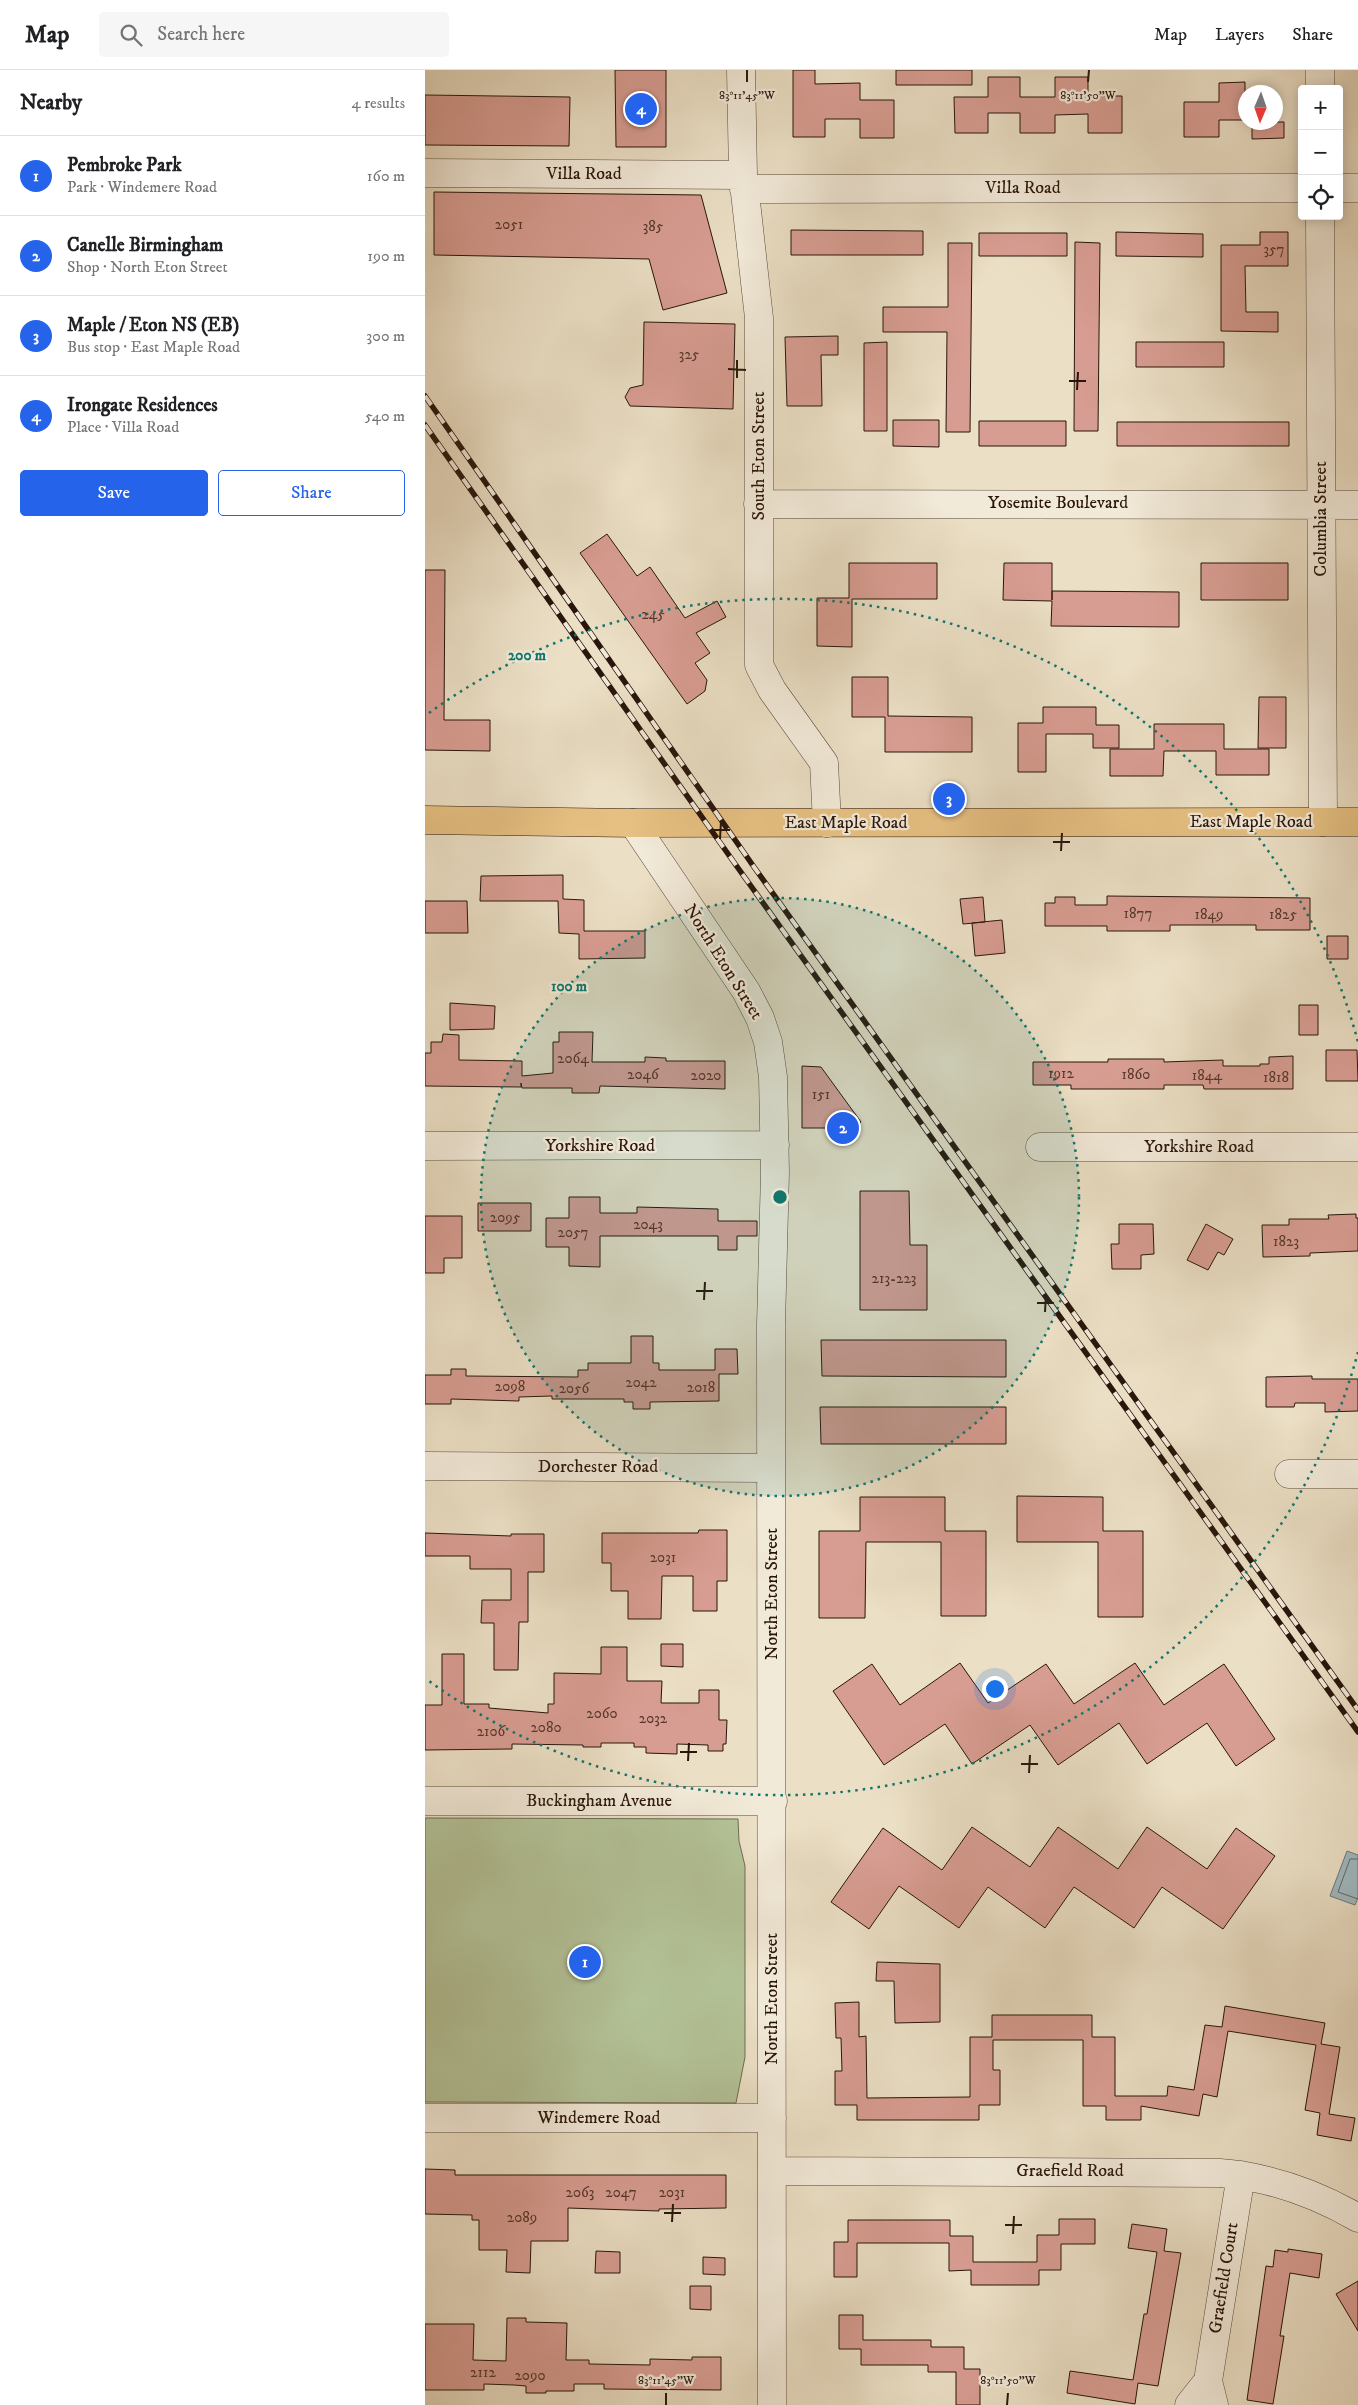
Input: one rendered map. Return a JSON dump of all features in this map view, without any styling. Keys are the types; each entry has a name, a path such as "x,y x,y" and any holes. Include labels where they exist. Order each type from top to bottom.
{"main road":[{"name":"East Maple Road","path":"425,820 633,823 1358,822"}],"street":[{"name":"South Eton Street","path":"741,70 743,182 759,318 759,665 772,690 823,763 827,822"},
{"path":"1320,70 1320,85"},
{"name":"Villa Road","path":"425,173 743,182 1298,188"},
{"path":"1343,188 1358,188"},
{"name":"Columbia Street","path":"1320,220 1323,822"},
{"name":"Yosemite Boulevard","path":"758,504 1358,505"},
{"name":"North Eton Street","path":"633,823 746,991 760,1018 768,1042 773,1077 775,1145 771,1259 773,1801 772,2405"},
{"name":"Yorkshire Road","path":"425,1146 775,1145"},
{"name":"Yorkshire Road","path":"1040,1147 1358,1147"},
{"name":"Dorchester Road","path":"425,1466 771,1468"},
{"path":"1289,1474 1358,1474"},
{"name":"Buckingham Avenue","path":"425,1801 773,1801"},
{"name":"Windemere Road","path":"425,2118 772,2118"},
{"name":"Graefield Road","path":"773,2172 1162,2171 1241,2174 1283,2184 1329,2200 1358,2218"},
{"name":"Graefield Court","path":"1189,2405 1211,2393 1241,2174"}],"green space":[{"path":"425,1818 738,1819 739,1841 745,1866 745,2057 736,2103 425,2102"}],"water":[{"path":"1347,1851 1358,1855 1358,1898 1355,1905 1330,1896"}],"building":[{"path":"615,70 666,70 666,147 616,147"},
{"path":"793,70 815,70 815,84 860,83 860,100 894,100 894,138 860,138 860,119 825,119 825,137 793,137"},
{"path":"896,70 972,70 972,85 896,85"},
{"path":"988,77 1020,77 1020,97 1055,97 1055,77 1088,77 1088,96 1122,96 1122,133 1088,133 1088,114 1055,115 1055,133 1020,133 1020,113 988,113 988,133 955,133 954,97 988,97"},
{"path":"1245,82 1245,85 1238,85 1238,120 1219,120 1219,137 1184,137 1184,102 1219,102 1219,83"},
{"path":"425,95 570,97 569,146 425,145"},
{"path":"1284,122 1284,138 1252,139 1252,130 1283,130"},
{"path":"434,192 701,195 727,293 663,310 649,259 434,255"},
{"path":"791,230 923,231 923,255 791,255"},
{"path":"1116,232 1203,234 1203,257 1116,256"},
{"path":"1260,232 1288,232 1288,266 1245,266 1246,312 1278,312 1278,332 1221,331 1221,245 1260,245"},
{"path":"979,233 1067,233 1067,256 979,256"},
{"path":"1075,242 1100,243 1098,431 1074,431"},
{"path":"948,243 972,243 970,432 946,432 947,332 883,332 883,307 948,307"},
{"path":"644,322 735,324 733,409 630,406 625,397 630,388 643,385"},
{"path":"838,336 838,355 821,355 822,406 787,406 785,337"},
{"path":"887,342 887,431 864,431 864,343"},
{"path":"1136,342 1224,342 1224,367 1136,367"},
{"path":"893,420 939,420 939,447 893,446"},
{"path":"979,421 1066,421 1066,446 979,446"},
{"path":"1117,422 1289,422 1289,446 1117,446"},
{"path":"607,534 637,576 650,567 685,618 717,601 726,617 696,633 710,653 695,663 707,680 705,691 687,704 580,553"},
{"path":"849,563 937,563 937,599 852,599 852,647 817,646 817,598 849,598"},
{"path":"1004,563 1052,563 1052,591 1179,592 1179,627 1051,626 1052,601 1003,600"},
{"path":"1201,563 1288,563 1288,600 1201,600"},
{"path":"425,570 445,570 444,720 490,720 490,751 425,750"},
{"path":"852,677 888,677 888,716 972,717 972,752 885,752 885,717 852,717"},
{"path":"1259,697 1286,697 1286,748 1258,748"},
{"path":"1043,707 1096,707 1096,725 1119,725 1119,748 1093,748 1093,734 1046,734 1046,772 1018,772 1018,723 1043,723"},
{"path":"1154,724 1224,724 1224,749 1269,749 1269,775 1216,775 1216,751 1164,751 1163,776 1110,776 1110,749 1154,749"},
{"path":"563,875 563,899 584,900 584,931 645,931 645,958 579,959 579,934 559,933 558,901 480,901 481,876"},
{"path":"1107,896 1310,898 1310,930 1256,930 1256,925 1170,925 1170,931 1107,931 1107,926 1045,926 1045,903 1055,903 1055,897 1075,897 1075,905 1107,905"},
{"path":"983,897 985,922 963,924 960,899"},
{"path":"425,901 467,901 468,933 425,933"},
{"path":"1002,920 1005,953 975,956 972,923"},
{"path":"1327,936 1348,936 1348,959 1327,959"},
{"path":"450,1003 495,1006 494,1029 450,1030"},
{"path":"1299,1005 1318,1005 1318,1035 1299,1035"},
{"path":"559,1032 593,1032 592,1062 645,1062 645,1057 666,1058 666,1061 725,1061 725,1089 600,1086 599,1093 572,1093 572,1088 522,1088 521,1083 521,1087 425,1086 425,1053 431,1053 431,1042 442,1042 443,1034 459,1035 459,1060 522,1061 522,1076 553,1073 553,1042 559,1042"},
{"path":"1326,1050 1357,1050 1358,1081 1326,1081"},
{"path":"1293,1056 1293,1089 1204,1089 1203,1085 1164,1085 1164,1089 1071,1089 1071,1085 1033,1085 1033,1062 1108,1062 1108,1059 1164,1059 1164,1062 1223,1060 1223,1066 1260,1066 1260,1064 1269,1064 1269,1057"},
{"path":"802,1066 821,1067 861,1122 853,1128 802,1128"},
{"path":"860,1191 909,1191 910,1245 927,1245 927,1310 860,1310"},
{"path":"569,1197 600,1197 600,1213 637,1213 637,1207 718,1209 718,1221 757,1221 757,1236 737,1236 737,1250 718,1250 718,1236 600,1236 600,1267 569,1266 569,1247 546,1247 546,1218 569,1218"},
{"path":"478,1203 531,1203 531,1231 478,1231"},
{"path":"1356,1214 1356,1218 1358,1218 1358,1251 1310,1253 1310,1256 1263,1257 1262,1225 1289,1225 1289,1219 1329,1219 1328,1215"},
{"path":"425,1216 462,1216 462,1258 444,1258 444,1273 425,1273"},
{"path":"1119,1224 1153,1224 1154,1254 1141,1255 1141,1269 1112,1269 1111,1244 1119,1244"},
{"path":"1206,1224 1233,1239 1224,1255 1218,1252 1208,1270 1187,1260"},
{"path":"631,1336 653,1336 653,1363 659,1363 659,1370 715,1370 715,1349 737,1349 738,1374 719,1374 719,1401 650,1402 650,1409 633,1409 633,1402 624,1402 624,1399 552,1399 552,1396 519,1397 519,1401 451,1399 451,1404 425,1404 425,1375 451,1375 451,1369 466,1369 466,1376 578,1377 578,1370 588,1370 588,1363 631,1363"},
{"path":"821,1340 1006,1340 1006,1377 822,1376"},
{"path":"1312,1376 1312,1379 1358,1379 1358,1411 1325,1412 1325,1403 1295,1403 1294,1407 1266,1407 1266,1377"},
{"path":"820,1407 1006,1407 1006,1444 821,1444"},
{"path":"1017,1496 1103,1497 1103,1531 1143,1531 1143,1617 1098,1617 1098,1542 1017,1542"},
{"path":"860,1497 945,1497 945,1531 986,1531 986,1616 941,1616 941,1542 866,1542 865,1618 819,1618 819,1531 860,1531"},
{"path":"699,1530 727,1530 727,1581 717,1581 717,1611 693,1611 693,1576 662,1576 661,1619 628,1619 628,1591 611,1591 611,1563 602,1563 602,1533 698,1533"},
{"path":"425,1533 511,1536 511,1534 544,1534 544,1572 528,1572 528,1622 519,1622 518,1670 494,1670 494,1623 481,1623 482,1600 511,1600 511,1569 470,1569 470,1556 425,1556"},
{"path":"661,1644 683,1644 683,1667 661,1666"},
{"path":"601,1647 627,1647 627,1681 662,1681 661,1703 699,1703 699,1690 719,1690 719,1720 727,1720 726,1744 723,1744 723,1751 708,1751 708,1745 677,1744 677,1754 646,1753 646,1747 634,1747 634,1743 601,1743 601,1747 512,1744 512,1749 425,1750 425,1705 442,1705 442,1654 464,1654 464,1704 489,1704 489,1708 548,1713 548,1704 554,1704 554,1673 601,1674"},
{"path":"960,1663 988,1703 1046,1664 1074,1704 1135,1663 1164,1705 1224,1664 1275,1739 1236,1766 1207,1723 1147,1764 1119,1723 1058,1765 1030,1725 972,1764 945,1724 884,1765 833,1691 872,1664 900,1705"},
{"path":"972,1827 1030,1867 1058,1827 1118,1869 1147,1827 1207,1869 1236,1828 1275,1856 1223,1929 1162,1887 1134,1928 1074,1887 1045,1928 988,1887 959,1928 899,1886 869,1929 831,1902 883,1828 942,1870"},
{"path":"877,1962 940,1964 940,2022 895,2023 894,1981 876,1981"},
{"path":"859,2002 859,2037 866,2036 867,2098 970,2097 970,2037 992,2037 992,2015 1092,2015 1092,2037 1115,2037 1115,2096 1167,2096 1168,2086 1194,2090 1205,2025 1222,2027 1225,2006 1325,2023 1321,2044 1340,2047 1329,2114 1355,2118 1351,2141 1317,2135 1320,2113 1305,2110 1316,2045 1228,2031 1217,2097 1203,2094 1199,2116 1141,2106 1141,2120 1106,2120 1106,2106 1083,2106 1083,2040 993,2040 993,2070 1000,2070 1000,2105 979,2105 979,2120 857,2120 857,2105 835,2105 835,2071 842,2071 841,2038 836,2038 835,2003"},
{"path":"425,2169 455,2170 455,2175 726,2175 726,2208 659,2209 659,2211 568,2208 568,2241 531,2241 530,2273 506,2272 507,2250 479,2250 479,2220 472,2220 472,2215 425,2214"},
{"path":"1059,2219 1095,2219 1095,2244 1061,2244 1061,2270 1039,2270 1039,2285 971,2285 971,2270 949,2271 949,2243 857,2243 857,2277 834,2277 834,2242 848,2242 848,2220 950,2220 950,2236 973,2236 973,2262 1037,2262 1037,2235 1059,2235"},
{"path":"1132,2224 1167,2229 1164,2251 1181,2253 1158,2386 1138,2383 1135,2404 1067,2393 1070,2371 1133,2380 1144,2314 1147,2314 1157,2252 1128,2248"},
{"path":"1288,2249 1322,2254 1319,2278 1290,2273 1280,2336 1284,2336 1273,2404 1247,2400 1266,2266 1273,2267 1275,2250 1288,2252"},
{"path":"596,2251 620,2252 620,2273 595,2273"},
{"path":"703,2257 725,2258 725,2275 703,2274"},
{"path":"1358,2281 1358,2331 1336,2294"},
{"path":"690,2286 711,2286 711,2310 690,2309"},
{"path":"839,2315 863,2315 863,2340 931,2340 931,2347 964,2347 964,2369 980,2369 980,2405 956,2405 956,2372 928,2372 928,2365 861,2365 861,2349 839,2349"},
{"path":"507,2318 526,2318 526,2322 567,2323 566,2360 589,2360 589,2364 650,2365 650,2359 692,2360 692,2357 721,2357 721,2390 604,2389 604,2384 574,2384 574,2391 526,2393 526,2386 484,2384 484,2390 425,2390 425,2324 474,2324 473,2360 506,2361"}],"railway":[{"path":"425,396 754,867 1358,1710"},
{"path":"425,425 738,868 1358,1732"}],"place":[{"name":"Irongate Residences","path":"641,109"},
{"name":"Maple / Eton NS (EB)","path":"949,799"},
{"name":"Canelle Birmingham","path":"843,1128"},
{"name":"Pembroke Park","path":"585,1962"}]}
